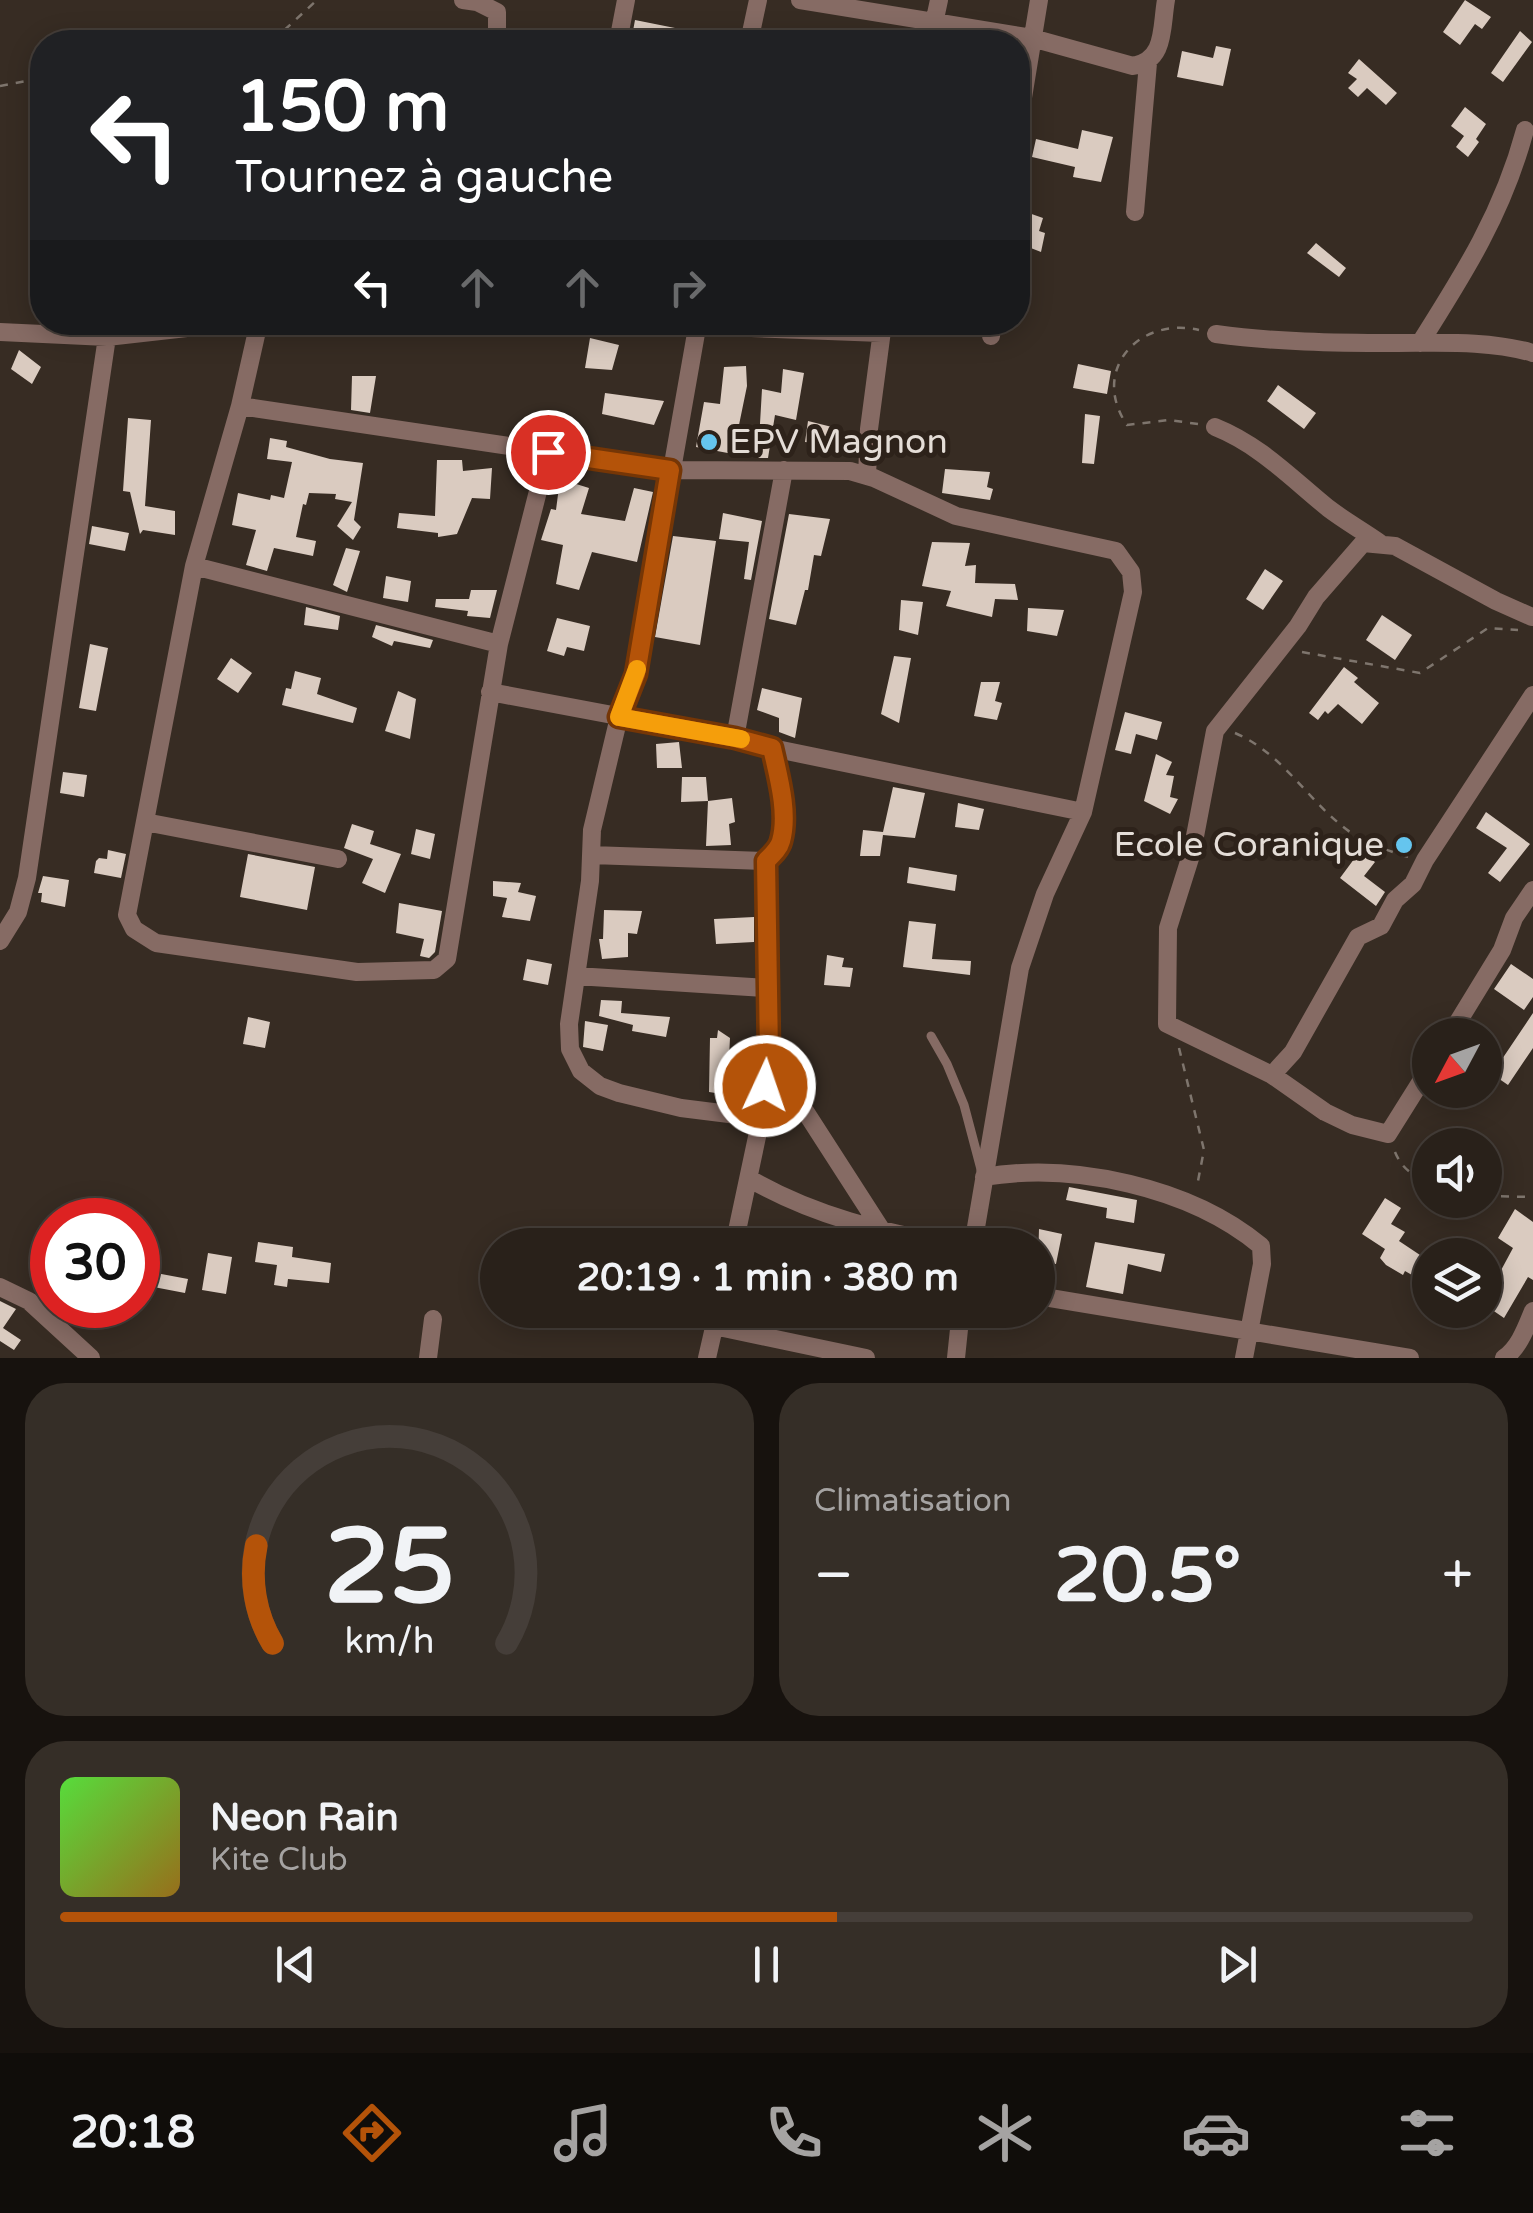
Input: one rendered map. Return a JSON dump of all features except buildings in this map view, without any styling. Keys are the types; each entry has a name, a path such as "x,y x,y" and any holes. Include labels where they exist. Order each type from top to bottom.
{"street":[{"path":"463,0 497,12 497,30"},
{"path":"620,30 626,0"},
{"path":"752,30 758,0"},
{"path":"800,0 983,30"},
{"path":"932,30 939,0"},
{"path":"1030,51 1039,0"},
{"path":"1032,38 1133,66 1148,63 1157,55 1166,0"},
{"path":"1135,212 1148,63"},
{"path":"1420,343 1474,256 1512,180 1525,130"},
{"path":"0,332 30,333"},
{"path":"1216,334 1281,342 1516,348 1533,354"},
{"path":"80,335 116,335"},
{"path":"256,335 194,566 127,914 134,929 156,943 357,972 434,970 447,959 499,644 548,452"},
{"path":"695,335 636,674 619,717 592,830 568,1024 570,1049 582,1071 600,1086 681,1108 761,1118"},
{"path":"867,476 881,335"},
{"path":"0,941 18,912 27,878 106,336"},
{"path":"240,406 670,470 850,471 956,516 1116,550 1131,572 1133,592 1084,812 1045,894 1020,968 975,1228"},
{"path":"1215,427 1242,438 1329,508 1381,543"},
{"path":"735,738 784,470"},
{"path":"1412,1095 1388,1134 1352,1125 1325,1112 1272,1074 1167,1024 1168,928 1192,852 1216,731 1316,597 1362,543 1395,546 1532,624"},
{"path":"194,566 499,644"},
{"path":"490,692 735,738 1084,812"},
{"path":"1272,1074 1293,1052 1358,937 1380,926 1395,900 1413,884 1533,695"},
{"path":"738,1228 761,1118 769,1054 766,861 781,845 782,837 782,806 772,748"},
{"path":"146,822 338,859"},
{"path":"591,855 766,861"},
{"path":"1460,1018 1533,890"},
{"path":"576,976 766,988"},
{"path":"769,1054 880,1228"},
{"path":"984,1177 1046,1171 1154,1188 1243,1232 1261,1246 1262,1264 1244,1358"},
{"path":"750,1179 786,1200 834,1219 876,1228"},
{"path":"0,1288 29,1301 91,1358"},
{"path":"1055,1299 1410,1358"},
{"path":"1504,1358 1522,1337 1533,1311"},
{"path":"428,1358 433,1319"},
{"path":"707,1358 714,1328"},
{"path":"754,1328 866,1358"},
{"path":"956,1358 959,1328"}],"lane":[{"path":"931,1036 957,1088 984,1177"}],"path":[{"path":"284,30 317,0"},
{"path":"0,86 30,80"},
{"path":"1215,427 1170,420 1127,425 1116,409 1116,390 1121,356 1142,336 1186,327 1216,334"},
{"path":"1280,648 1420,674 1488,628 1532,624"},
{"path":"1216,731 1237,733 1281,762 1350,832 1377,847 1425,860"},
{"path":"1167,1024 1178,1046 1204,1150 1194,1208"},
{"path":"1388,1134 1399,1162 1412,1175"},
{"path":"1502,1196 1533,1197"}],"slow traffic":[{"path":"637,669 619,717 741,739"}],"place":[{"name":"EPV Magnon","path":"709,442"},
{"name":"Ecole Coranique","path":"1404,845"}],"route":[{"path":"548,452 670,470 636,674 619,717 772,748 782,806 782,837 781,845 766,861 769,1054 765,1086"}]}
